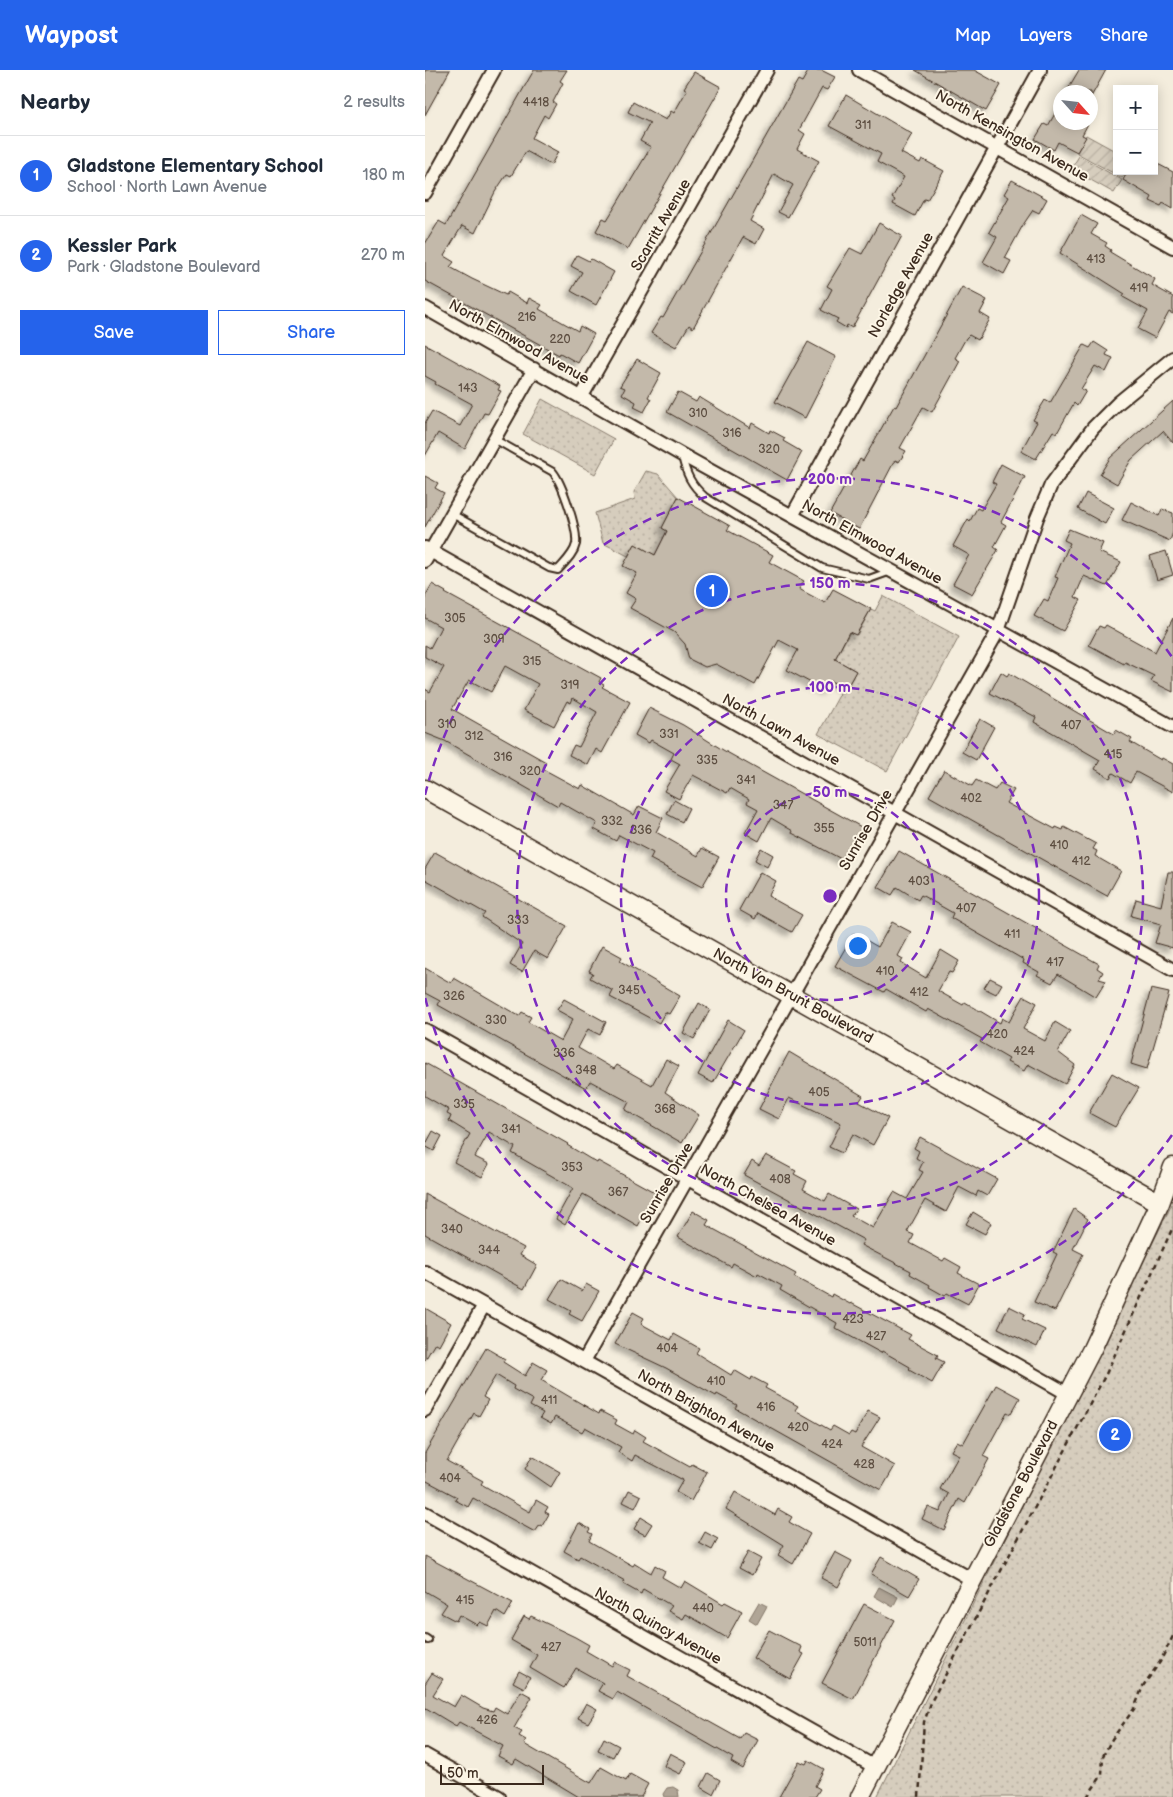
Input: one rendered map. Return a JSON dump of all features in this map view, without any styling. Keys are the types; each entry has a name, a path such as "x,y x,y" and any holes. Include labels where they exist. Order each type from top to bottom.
{"street":[{"path":"425,193 494,70"},
{"name":"Scarritt Avenue","path":"582,396 767,70"},
{"name":"North Kensington Avenue","path":"859,70 997,146 1173,247"},
{"name":"Norledge Avenue","path":"793,516 1040,70"},
{"name":"North Elmwood Avenue","path":"425,308 582,396 682,455 1173,728"},
{"name":"Sunrise Drive","path":"584,1361 998,631 1037,518 1051,485 1093,428 1117,403 1173,358"},
{"path":"427,554 452,514 534,369"},
{"name":"North Lawn Avenue","path":"427,554 895,813 1173,970"},
{"name":"North Van Brunt Boulevard","path":"425,789 1160,1203"},
{"name":"North Chelsea Avenue","path":"425,1030 1068,1394"},
{"name":"Gladstone Boulevard","path":"860,1797 1068,1394 1160,1203 1173,1167"},
{"name":"North Brighton Avenue","path":"425,1272 971,1579"},
{"path":"425,1410 484,1305"},
{"name":"North Quincy Avenue","path":"425,1513 875,1768"},
{"path":"425,1755 499,1797"}],"lane":[{"path":"452,514 549,568 558,570 569,559 575,544 575,532 559,480 553,472 494,439"},
{"path":"682,455 685,472 693,487 705,497 794,553 822,568 869,579 891,571"}],"path":[{"path":"919,1797 924,1722 932,1700 1106,1374 1173,1226"},
{"path":"1087,1797 1102,1775 1103,1756 1112,1739 1134,1709 1143,1686 1161,1662 1173,1636"}],"shaded area":[{"path":"1086,135 1113,150 1113,173 1077,153"},
{"path":"1079,156 1122,180 1114,193 1071,169"},
{"path":"542,399 614,439 595,474 523,434"},
{"path":"646,471 658,474 678,497 662,528 667,531 655,555 635,544 628,556 603,543 595,513 635,499 634,492"},
{"path":"883,596 959,637 887,771 818,734 843,688 846,689 856,671 835,659 850,632 857,635 871,609 875,611"},
{"path":"1173,1202 1173,1797 877,1797"},
{"path":"879,1587 898,1597 893,1607 874,1596"},
{"path":"759,1602 767,1606 757,1624 749,1619"},
{"path":"673,1787 678,1790 679,1797 664,1797 663,1794 667,1788"}],"building":[{"path":"425,70 450,70 425,115"},
{"path":"534,70 567,70 560,81 563,83 553,102 556,104 548,118 544,115 532,138 558,152 551,165 526,151 511,176 507,174 495,192 475,233 462,226 444,256 454,262 450,267 472,279 506,295 508,292 527,303 529,298 542,305 539,309 578,331 580,326 594,334 578,363 560,353 559,355 425,281 425,244 439,221 446,225"},
{"path":"809,70 821,70 835,77 827,90 822,88 799,130 805,134 797,149 819,161 788,217 778,212 793,185 774,174 750,221 764,229 756,244 743,237 693,328 689,325 676,347 651,333 661,317 663,318 798,80 802,82"},
{"path":"915,70 974,70 1001,85 986,111"},
{"path":"1079,70 1106,70 1098,85 1070,85"},
{"path":"694,72 721,87 628,249 596,231 603,218 607,220 651,147 640,141 650,123 628,112 633,102 666,120 671,111 674,113 687,90 684,88"},
{"path":"846,95 912,134 901,153 920,163 922,159 944,171 927,200 924,199 915,216 893,204 895,200 892,198 904,177 877,162 881,154 829,126"},
{"path":"1053,117 1053,130 1085,130 1082,135 1086,137 1077,152 1058,142 1054,150 1035,139 1044,124 1048,126"},
{"path":"1158,164 1173,172 1173,209 1163,203 1161,206 1150,201 1152,197 1123,180 1126,175 1158,175"},
{"path":"1012,180 1047,199 1039,213 1033,210 1023,225 1005,258 1011,261 1004,274 983,262 997,237 989,232 1009,197 1004,194"},
{"path":"1081,215 1097,224 1091,234 1107,243 1105,246 1111,250 1110,252 1155,279 1152,285 1173,297 1173,314 1169,312 1155,338 1138,329 1148,311 1123,297 1125,294 1060,253"},
{"path":"879,223 902,236 852,328 847,325 846,328 836,322 838,319 821,310 832,289 827,286 850,248 862,254"},
{"path":"577,255 589,261 591,259 614,272 596,305 571,291 582,272 571,266"},
{"path":"962,287 987,300 980,313 990,319 978,340 969,335 966,338 955,358 960,361 932,412 923,407 900,448 906,451 899,462 895,460 859,529 830,513 860,459 863,461 894,406 896,407"},
{"path":"808,342 836,357 805,418 775,402"},
{"path":"1094,342 1108,351 1106,355 1113,358 1106,372 1095,366 1081,389 1086,391 1077,406 1074,403 1057,433 1053,431 1036,459 1021,451 1037,422 1033,420 1045,400 1050,403 1084,345 1090,348"},
{"path":"425,344 500,386 498,390 501,391 488,414 484,413 465,449 438,433 425,456 425,423 432,411 460,426 472,404 435,384 436,382 425,376"},
{"path":"637,359 661,373 648,397 651,399 644,412 634,407 636,402 622,394 625,388 620,386"},
{"path":"678,392 696,402 699,397 750,428 752,423 769,433 770,430 785,438 783,441 802,452 787,480 667,412"},
{"path":"1173,401 1173,443 1163,431 1131,460 1117,484 1100,474 1110,458"},
{"path":"1001,464 1025,477 1001,522 1006,525 994,547 998,550 972,594 953,584 969,555 953,546 968,519 970,521 977,508 981,510 996,484 992,482"},
{"path":"425,476 438,483 435,488 444,493 425,527"},
{"path":"1086,493 1114,508 1105,524 1078,509"},
{"path":"678,497 730,526 727,530 773,555 769,562 804,581 799,589 825,603 833,589 871,609 856,635 849,632 835,659 856,671 846,689 831,681 826,691 787,670 798,650 779,640 755,685 716,664 705,667 689,659 685,644 674,632 630,608 636,599 626,593 637,573 623,566 635,544 655,555 667,531 662,528"},
{"path":"1131,502 1159,516 1162,509 1173,513 1173,532 1170,541 1122,520"},
{"path":"1069,529 1103,543 1099,552 1121,562 1107,586 1084,576 1075,597 1081,600 1063,631 1034,616 1044,599 1048,601 1058,578 1055,577 1070,543 1064,540"},
{"path":"1166,551 1173,575 1157,580 1150,556"},
{"path":"432,584 445,593 601,678 599,682 604,685 602,687 630,702 602,753 596,749 588,765 569,755 574,745 579,747 597,712 573,698 571,703 567,701 554,726 524,710 538,684 505,666 491,692 469,680 452,709 546,762 543,769 580,789 582,785 634,815 639,806 663,818 656,832 698,856 702,848 719,857 702,887 650,859 653,853 619,835 616,841 594,829 597,823 560,802 558,806 445,741 425,733 425,689 430,692 444,667 425,657 425,645 430,648 441,627 425,618 425,597"},
{"path":"1173,618 1173,692 1151,681 1154,676 1125,662 1124,664 1089,645 1099,626 1104,628 1106,625 1155,652"},
{"path":"1001,672 1007,676 1009,673 1114,734 1116,730 1132,739 1130,742 1161,760 1162,758 1173,764 1173,792 1136,772 1130,783 1113,773 1110,778 1095,769 1100,760 1034,722 1036,717 990,693"},
{"path":"649,708 683,725 723,750 863,828 845,861 792,833 793,831 771,818 759,841 745,833 758,809 747,803 749,799 730,788 727,793 693,775 679,799 664,791 680,764 671,759 674,753 651,740 649,743 635,735"},
{"path":"980,719 994,727 976,760 962,752"},
{"path":"944,770 972,786 976,780 995,790 1000,783 1014,790 1006,803 1055,829 1056,827 1063,830 1064,827 1096,844 1093,849 1097,851 1095,856 1121,871 1107,896 929,796"},
{"path":"674,800 689,808 682,822 667,814"},
{"path":"761,848 773,855 767,867 755,860"},
{"path":"899,851 1099,964 1097,968 1103,972 1099,979 1106,981 1096,997 1058,974 1052,983 1037,975 1039,972 1023,963 1024,960 951,918 953,913 921,895 918,900 897,887 892,895 878,887"},
{"path":"435,852 567,926 548,959 534,951 522,972 510,965 522,944 482,917 485,913 425,879 425,869"},
{"path":"760,872 776,881 768,896 802,915 792,932 758,913 755,919 739,910"},
{"path":"1168,872 1173,872 1173,948 1155,943 1161,924 1131,916 1136,899 1161,906"},
{"path":"892,922 911,932 898,956 903,959 901,963 926,978 941,950 959,961 952,973 949,972 938,991 963,1005 965,1002 1000,1023 1002,1018 1009,1022 1024,996 1037,1003 1023,1029 1045,1041 1055,1022 1070,1031 1058,1052 1075,1065 1065,1084 1028,1064 1024,1071 1007,1062 1009,1059 980,1042 982,1039 928,1009 926,1012 886,989 884,992 835,966 854,933 878,947"},
{"path":"602,946 622,957 620,961 680,996 669,1014 665,1012 659,1023 610,997 613,991 590,978 593,973 589,971"},
{"path":"425,968 451,983 454,978 519,1016 522,1012 531,1017 528,1022 561,1041 573,1019 557,1010 564,999 606,1022 600,1035 588,1029 578,1048 614,1069 617,1065 652,1085 666,1059 679,1066 665,1092 699,1115 682,1143 625,1110 629,1102 590,1081 586,1088 438,1005 440,1001 425,993"},
{"path":"990,978 1002,984 996,994 984,988"},
{"path":"1151,989 1169,993 1147,1069 1131,1064"},
{"path":"699,1003 710,1010 694,1039 683,1033"},
{"path":"728,1020 744,1030 713,1083 698,1075"},
{"path":"789,1052 863,1096 859,1102 888,1118 873,1145 853,1134 842,1153 829,1147 841,1123 789,1098 779,1119 759,1109"},
{"path":"425,1063 568,1144 597,1163 598,1161 656,1193 638,1226 583,1194 565,1225 556,1219 573,1188 512,1153 515,1147 489,1132 475,1157 489,1164 482,1177 454,1162 470,1134 449,1121 451,1116 447,1114 449,1110 425,1096"},
{"path":"1112,1073 1139,1088 1115,1127 1089,1113"},
{"path":"433,1131 442,1136 434,1151 425,1146"},
{"path":"920,1137 997,1179 987,1196 978,1191 976,1196 959,1187 946,1212 925,1200 907,1232 914,1235 910,1243 943,1261 945,1258 961,1267 958,1273 979,1284 968,1304 947,1293 945,1296 929,1287 930,1285 910,1274 911,1271 861,1245 864,1240 744,1175 752,1161 759,1166 766,1155 796,1171 794,1174 807,1181 803,1189 825,1201 829,1194 856,1209 851,1216 873,1228 894,1192 907,1199 923,1172 919,1170 923,1162 916,1158 919,1151 914,1148"},
{"path":"425,1194 524,1248 520,1255 537,1265 524,1289 425,1234"},
{"path":"1074,1209 1088,1219 1073,1249 1083,1254 1055,1311 1034,1302 1057,1254 1053,1252"},
{"path":"693,1211 709,1220 706,1225 796,1274 794,1277 831,1297 832,1294 851,1303 911,1335 908,1339 938,1355 936,1358 944,1362 932,1383 909,1370 910,1367 882,1351 881,1353 835,1328 837,1323 780,1290 782,1286 758,1273 757,1276 733,1263 731,1267 678,1237"},
{"path":"973,1212 991,1223 985,1234 966,1224"},
{"path":"561,1279 582,1291 586,1284 599,1291 582,1321 569,1314 571,1311 549,1299"},
{"path":"1009,1306 1025,1314 1022,1319 1045,1330 1037,1347 998,1328"},
{"path":"425,1308 451,1323 439,1345 435,1343 425,1360"},
{"path":"633,1312 644,1318 641,1323 645,1326 671,1340 674,1334 699,1348 696,1353 731,1375 734,1370 751,1380 752,1377 767,1385 765,1388 798,1406 795,1410 830,1430 833,1426 849,1435 851,1432 855,1434 868,1411 880,1417 861,1447 895,1466 881,1490 735,1408 737,1405 717,1394 716,1396 666,1368 615,1344"},
{"path":"486,1348 505,1359 503,1362 525,1376 533,1362 547,1370 541,1380 599,1414 600,1411 617,1420 615,1424 633,1434 635,1430 646,1437 643,1441 690,1467 692,1464 707,1472 691,1501 676,1492 683,1480 635,1455 632,1461 618,1452 621,1447 585,1427 582,1432 555,1417 551,1424 540,1418 543,1413 530,1406 533,1400 513,1389 514,1386 496,1375 483,1397 488,1400 479,1416 474,1413 447,1461 483,1481 481,1484 530,1512 536,1500 548,1507 545,1512 549,1514 542,1526 540,1525 535,1532 473,1498 468,1507 455,1500 457,1497 425,1480 425,1453"},
{"path":"996,1385 1020,1398 1011,1414 1007,1412 983,1456 989,1459 965,1503 959,1499 944,1530 922,1519 928,1507 940,1512 949,1494 940,1489 959,1455 951,1451 957,1441 963,1444"},
{"path":"532,1456 560,1472 551,1487 525,1469"},
{"path":"629,1490 641,1496 635,1508 623,1502"},
{"path":"735,1492 775,1515 778,1509 792,1517 789,1522 810,1534 793,1564 778,1555 784,1545 726,1509"},
{"path":"641,1517 652,1524 645,1535 634,1529"},
{"path":"579,1523 590,1529 588,1532 592,1534 589,1541 633,1566 635,1563 651,1573 655,1565 665,1571 662,1577 681,1588 685,1581 723,1604 725,1602 742,1611 727,1638 686,1614 683,1619 668,1611 672,1606 643,1589 641,1594 623,1584 625,1581 580,1556 578,1559 564,1551"},
{"path":"705,1532 718,1539 712,1550 699,1543"},
{"path":"748,1552 761,1559 752,1575 739,1568"},
{"path":"835,1552 852,1561 838,1587 821,1578"},
{"path":"425,1556 513,1603 505,1617 496,1611 488,1626 480,1622 477,1625 459,1615 456,1621 441,1613 447,1604 425,1591"},
{"path":"881,1557 919,1579 909,1596 871,1574"},
{"path":"864,1604 895,1620 853,1699 822,1683"},
{"path":"524,1616 529,1619 531,1616 575,1637 589,1645 586,1651 612,1666 614,1662 630,1670 627,1676 740,1739 744,1733 758,1740 743,1769 731,1762 733,1758 617,1692 613,1699 598,1691 603,1683 576,1668 564,1688 530,1668 537,1655 511,1640"},
{"path":"769,1630 802,1647 800,1652 804,1654 790,1679 753,1658"},
{"path":"519,1671 530,1677 524,1688 513,1682"},
{"path":"432,1673 443,1679 433,1695 454,1707 461,1695 483,1708 493,1711 495,1707 507,1714 521,1691 532,1697 514,1728 522,1732 519,1736 526,1740 524,1744 591,1783 601,1767 626,1781 630,1774 648,1784 641,1797 579,1797 516,1759 513,1764 498,1756 503,1746 459,1722 456,1726 426,1708 425,1710 425,1684"},
{"path":"586,1703 597,1709 588,1723 578,1718"},
{"path":"604,1738 619,1746 613,1757 598,1750"},
{"path":"670,1753 687,1762 680,1774 664,1766"},
{"path":"808,1760 824,1769 815,1786 820,1789 815,1797 779,1797 799,1761 806,1764"},
{"path":"708,1773 720,1780 713,1794 701,1787"}],"place":[{"name":"Gladstone Elementary School","path":"712,591"},
{"name":"Kessler Park","path":"1115,1435"}]}
